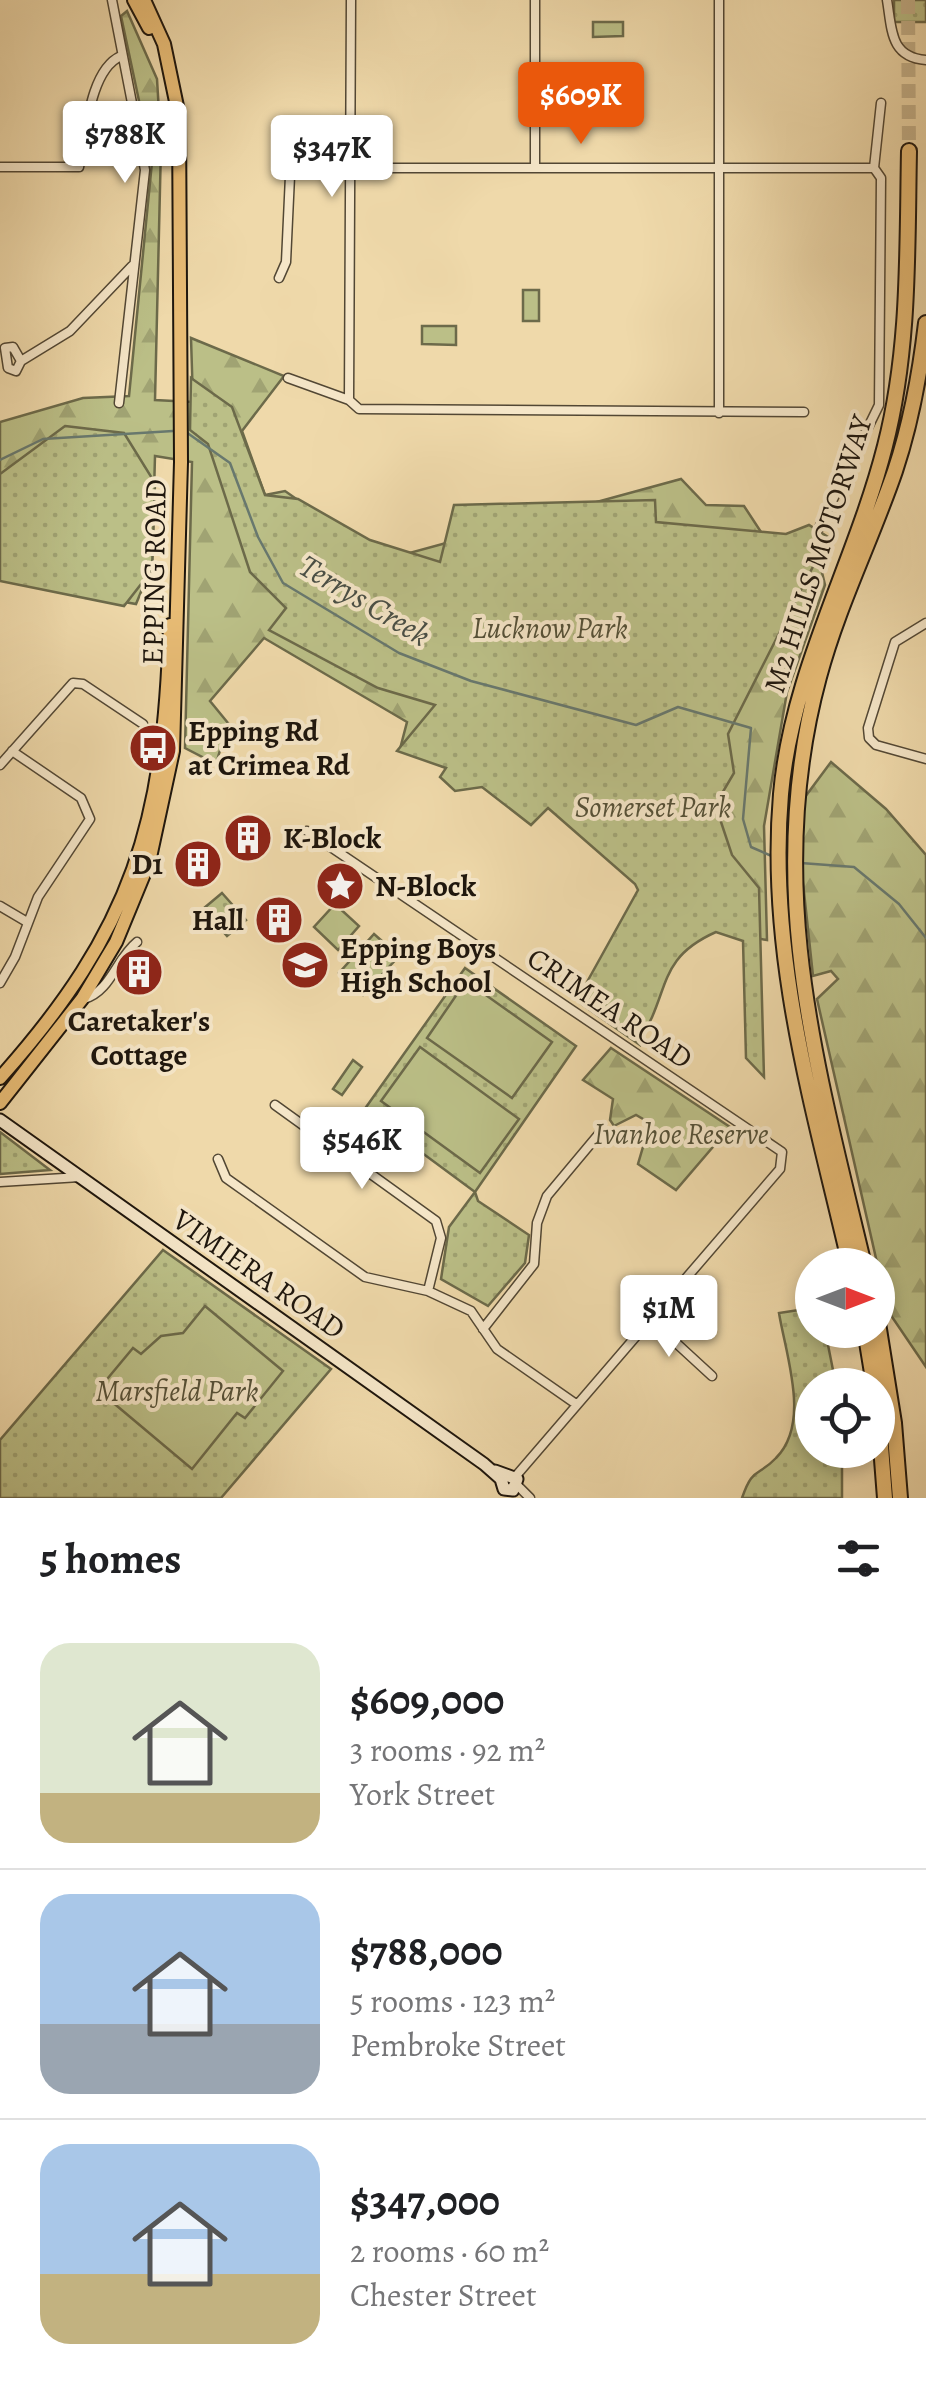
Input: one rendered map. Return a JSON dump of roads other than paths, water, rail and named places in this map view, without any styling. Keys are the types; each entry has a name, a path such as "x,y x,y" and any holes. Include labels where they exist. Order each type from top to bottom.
{"highway":[{"name":"M2 HILLS MOTORWAY","path":"846,1248 792,1012 778,852 814,640 874,483 894,411 906,300 909,151"},
{"name":"M2 HILLS MOTORWAY","path":"796,746 828,644 906,437 926,324"},
{"name":"M2 HILLS MOTORWAY","path":"786,916 860,1248"},
{"path":"882,1348 894,1422 900,1498"},
{"path":"883,1468 885,1498"}],"main road":[{"name":"EPPING ROAD","path":"0,1103 82,999 136,898 169,783 177,697 171,105 159,48 134,0"},
{"name":"EPPING ROAD","path":"144,0 164,44 178,116 176,396"},
{"name":"EPPING ROAD","path":"0,1078 63,1004 93,960 119,908 146,834 165,716 177,462"}],"street":[{"path":"112,0 145,170 118,403"},
{"path":"350,0 350,400"},
{"path":"534,166 535,0"},
{"path":"719,0 719,413"},
{"path":"888,0 897,48 905,57 926,60"},
{"path":"0,166 79,167 102,76 111,61 121,56"},
{"path":"819,528 879,405 881,178 874,168 882,103"},
{"path":"280,278 286,262 292,170 350,166 874,168"},
{"path":"21,360 70,331 132,266"},
{"path":"288,378 350,400 360,410 804,412"},
{"path":"925,756 876,745 868,738 868,728 894,642 926,622"},
{"path":"0,765 73,683 84,684 142,724"},
{"path":"0,982 42,890 88,824 90,813 81,798 12,751"},
{"name":"CRIMEA ROAD","path":"307,831 778,1148 784,1158 780,1169 650,1319"},
{"path":"0,906 27,922"},
{"path":"82,999 102,990 120,959 137,942"},
{"path":"275,1105 436,1221 441,1238 428,1291"},
{"name":"VIMIERA ROAD","path":"0,1120 529,1498"},
{"path":"483,1329 534,1264 539,1244 537,1222 547,1196 603,1128"},
{"path":"218,1159 226,1178 365,1277 428,1291 471,1312 497,1349 576,1404"},
{"path":"0,1182 80,1177"},
{"path":"507,1485 650,1319 712,1376"}],"waterway":[{"name":"Terrys Creek","path":"0,460 43,439 173,431"},
{"name":"Terrys Creek","path":"186,432 230,463 258,537 283,583 399,653 471,681 636,725 678,707 751,728 743,819 751,847 774,857"},
{"name":"Terrys Creek","path":"801,863 854,867 899,904 926,938"}],"tunnel":[{"path":"908,0 909,151"}],"place":[{"name":"Epping Rd at Crimea Rd","path":"153,748"},
{"name":"K-Block","path":"248,838"},
{"name":"D1","path":"198,864"},
{"name":"N-Block","path":"340,886"},
{"name":"Hall","path":"279,920"},
{"name":"Epping Boys High School","path":"305,965"},
{"name":"Caretaker's Cottage","path":"139,972"}],"park label":[{"name":"Lucknow Park","path":"550,628"},
{"name":"Somerset Park","path":"653,807"},
{"name":"Ivanhoe Reserve","path":"681,1134"},
{"name":"Marsfield Park","path":"177,1391"}]}
